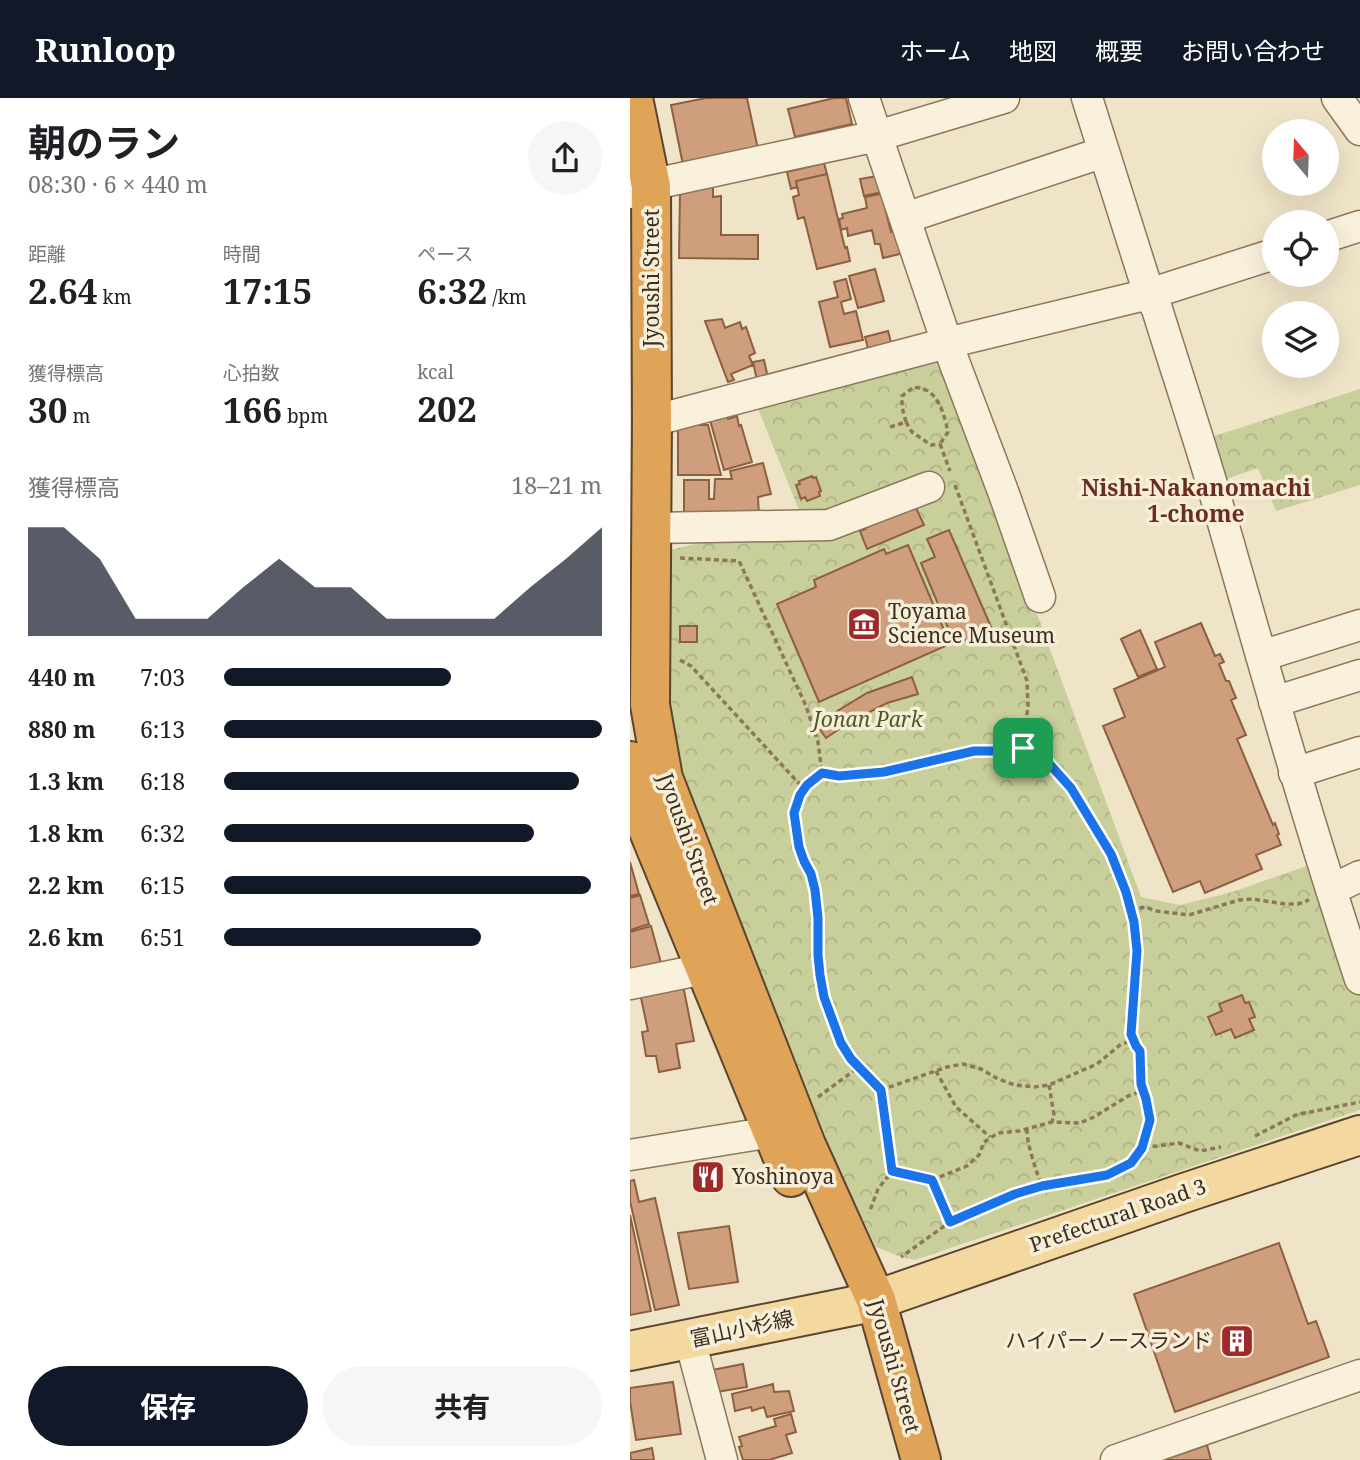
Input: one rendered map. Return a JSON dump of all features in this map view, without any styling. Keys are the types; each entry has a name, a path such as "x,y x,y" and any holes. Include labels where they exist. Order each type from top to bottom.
{"highway":[{"name":"Jyoushi Street","path":"633,98 641,190 652,421 650,705 663,778 806,1144 921,1460"},
{"name":"Jyoushi Street","path":"632,780 646,824 704,969 794,1183 865,1303 896,1460"}],"main road":[{"name":"Prefectural Road 3","path":"865,1303 1360,1135"},
{"name":"富山小杉線","path":"630,1352 865,1303"}],"street":[{"path":"864,98 947,343 1040,597"},
{"path":"641,190 668,181 877,136 1004,98"},
{"path":"1087,98 1211,481 1294,773 1360,979"},
{"path":"1337,98 1360,130"},
{"path":"905,218 1104,152"},
{"path":"1339,233 1360,226"},
{"path":"652,421 947,343 1149,294 1262,258"},
{"path":"651,528 830,525 944,480"},
{"path":"1261,656 1360,625"},
{"path":"1274,702 1360,675"},
{"path":"1294,773 1360,752"},
{"path":"1331,890 1360,876"},
{"path":"630,984 704,969"},
{"path":"630,1155 772,1132"},
{"path":"690,1340 722,1460"},
{"path":"1116,1460 1360,1375"}],"path":[{"path":"940,444 931,445 923,440 912,432 906,422 902,396 914,387 927,390 939,403 945,417 948,432 940,444 944,480 1027,681 1028,706 1023,748"},
{"path":"890,427 906,422"},
{"path":"678,558 739,561 806,706 818,742 822,773"},
{"path":"673,656 691,666 804,789"},
{"path":"867,1220 878,1189 892,1171 881,1090 851,1059 841,1043 824,997 818,955 815,890 799,847 794,813 804,789 822,773 839,776 884,772 974,751 1023,748 1045,759 1071,788 1111,854 1131,909 1137,951 1131,1034 1140,1051 1141,1084 1150,1120 1142,1148 1131,1163 1107,1175 1042,1186 1015,1194 950,1222 901,1257"},
{"path":"1131,909 1145,907 1189,915 1238,900 1298,904 1331,890"},
{"path":"881,1090 963,1064 1016,1085 1049,1085 1097,1063 1120,1045 1133,1040"},
{"path":"812,1101 859,1067"},
{"path":"936,1071 956,1107 990,1137"},
{"path":"1049,1085 1054,1115 1052,1122"},
{"path":"892,1171 932,1180 967,1166 979,1155 984,1142 998,1133 1052,1122 1080,1122 1094,1117 1128,1096 1143,1091"},
{"path":"1253,1137 1297,1115 1360,1102"},
{"path":"1027,1129 1042,1186"},
{"path":"1142,1148 1179,1143 1200,1151 1225,1147"},
{"path":"932,1180 950,1222"}],"green space":[{"name":"Jonan Park","path":"936,355 945,363 1141,897 1180,905 1232,892 1321,861 1360,979 1360,1110 915,1260 876,1247 833,1156 778,1018 728,905 678,774 664,703 664,551 803,520 758,409"},
{"path":"1360,389 1360,485 1276,511 1258,468 1212,484 1202,440"}],"building":[{"path":"706,98 747,98 758,149 683,165 671,105"},
{"path":"834,98 846,98 852,124 795,137 788,109"},
{"path":"824,163 827,174 796,181 797,187 791,189 787,172"},
{"path":"827,174 850,261 817,269 804,217 798,219 793,197 799,195 796,181"},
{"path":"878,176 882,192 864,196 860,179"},
{"path":"713,183 713,197 721,196 721,235 758,235 758,259 679,258 680,192"},
{"path":"885,193 889,207 885,208 891,232 898,230 904,253 883,258 880,244 875,244 872,230 848,236 847,228 841,230 839,219 843,218 842,214 867,208 865,197"},
{"path":"875,269 884,301 858,308 849,276"},
{"path":"846,279 851,299 841,302 844,314 856,311 863,340 830,347 819,302 838,297 834,282"},
{"path":"722,319 725,328 740,322 742,329 746,327 755,353 749,356 753,365 731,374 734,380 728,382 705,321"},
{"path":"888,331 892,346 869,352 865,337"},
{"path":"764,360 768,378 757,380 753,362"},
{"path":"726,412 728,419 737,416 752,462 724,470 710,420"},
{"path":"678,425 708,425 721,475 678,475"},
{"path":"763,463 771,494 758,497 759,517 684,520 684,480 709,480 709,499 714,499 715,479 732,479 730,471"},
{"path":"812,476 816,477 820,496 807,501 805,497 801,499 796,485"},
{"path":"900,508 902,513 916,508 924,525 867,549 860,531 866,529 864,524"},
{"path":"949,530 992,629 955,645 921,563 935,557 927,539"},
{"name":"Toyama Science Museum","path":"908,545 950,644 819,702 777,604 816,587 814,580 884,549 886,554"},
{"path":"1201,623 1215,656 1220,654 1224,662 1219,664 1236,698 1231,700 1246,735 1237,739 1273,825 1275,823 1281,845 1256,855 1262,869 1205,893 1200,881 1173,892 1103,726 1125,717 1114,689 1165,667 1155,642"},
{"path":"680,626 697,626 697,642 680,642"},
{"path":"1140,630 1157,669 1138,677 1121,639"},
{"path":"912,677 918,694 887,703 826,738 816,724 867,693"},
{"path":"630,862 639,894 630,896"},
{"path":"640,895 649,924 630,930 630,898"},
{"path":"651,926 661,963 630,972 630,932"},
{"path":"683,985 694,1041 676,1044 680,1068 659,1072 656,1056 646,1056 642,1032 648,1031 640,993"},
{"path":"1242,995 1245,1003 1249,1002 1255,1017 1249,1019 1254,1030 1235,1038 1231,1029 1216,1035 1208,1017 1222,1011 1219,1004"},
{"path":"634,1180 639,1202 655,1198 679,1305 655,1310 630,1201 630,1181"},
{"path":"630,1215 651,1311 630,1315"},
{"path":"729,1226 738,1282 689,1289 678,1233"},
{"name":"ハイパーノースランド","path":"1279,1243 1308,1324 1316,1321 1329,1357 1175,1412 1134,1294"},
{"path":"743,1364 747,1387 716,1392 712,1370"},
{"path":"673,1382 681,1434 636,1440 630,1388"},
{"path":"773,1384 774,1392 789,1391 794,1411 767,1417 764,1407 752,1411 751,1407 735,1411 732,1394"},
{"path":"791,1414 796,1432 786,1435 792,1453 769,1460 743,1460 739,1437 776,1426 774,1419"},
{"path":"1207,1445 1211,1460 1163,1460"},
{"path":"652,1448 654,1460 631,1460 630,1453"}],"place":[{"name":"Toyama Science Museum","path":"864,624"},
{"name":"Yoshinoya","path":"708,1177"},
{"name":"ハイパーノースランド","path":"1237,1341"}],"district":[{"name":"Nishi-Nakanomachi 1-chome","path":"1196,501"}],"route":[{"path":"1023,748 1045,759 1071,788 1111,854 1126,892 1134,922 1137,951 1131,1034 1140,1051 1141,1084 1150,1120 1142,1148 1131,1163 1107,1175 1042,1186 1015,1194 950,1222 932,1180 892,1171 881,1090 851,1059 841,1043 824,997 818,955 815,890 799,847 794,813 800,795 807,785 822,773 839,776 884,772 974,751 1023,748"}]}
